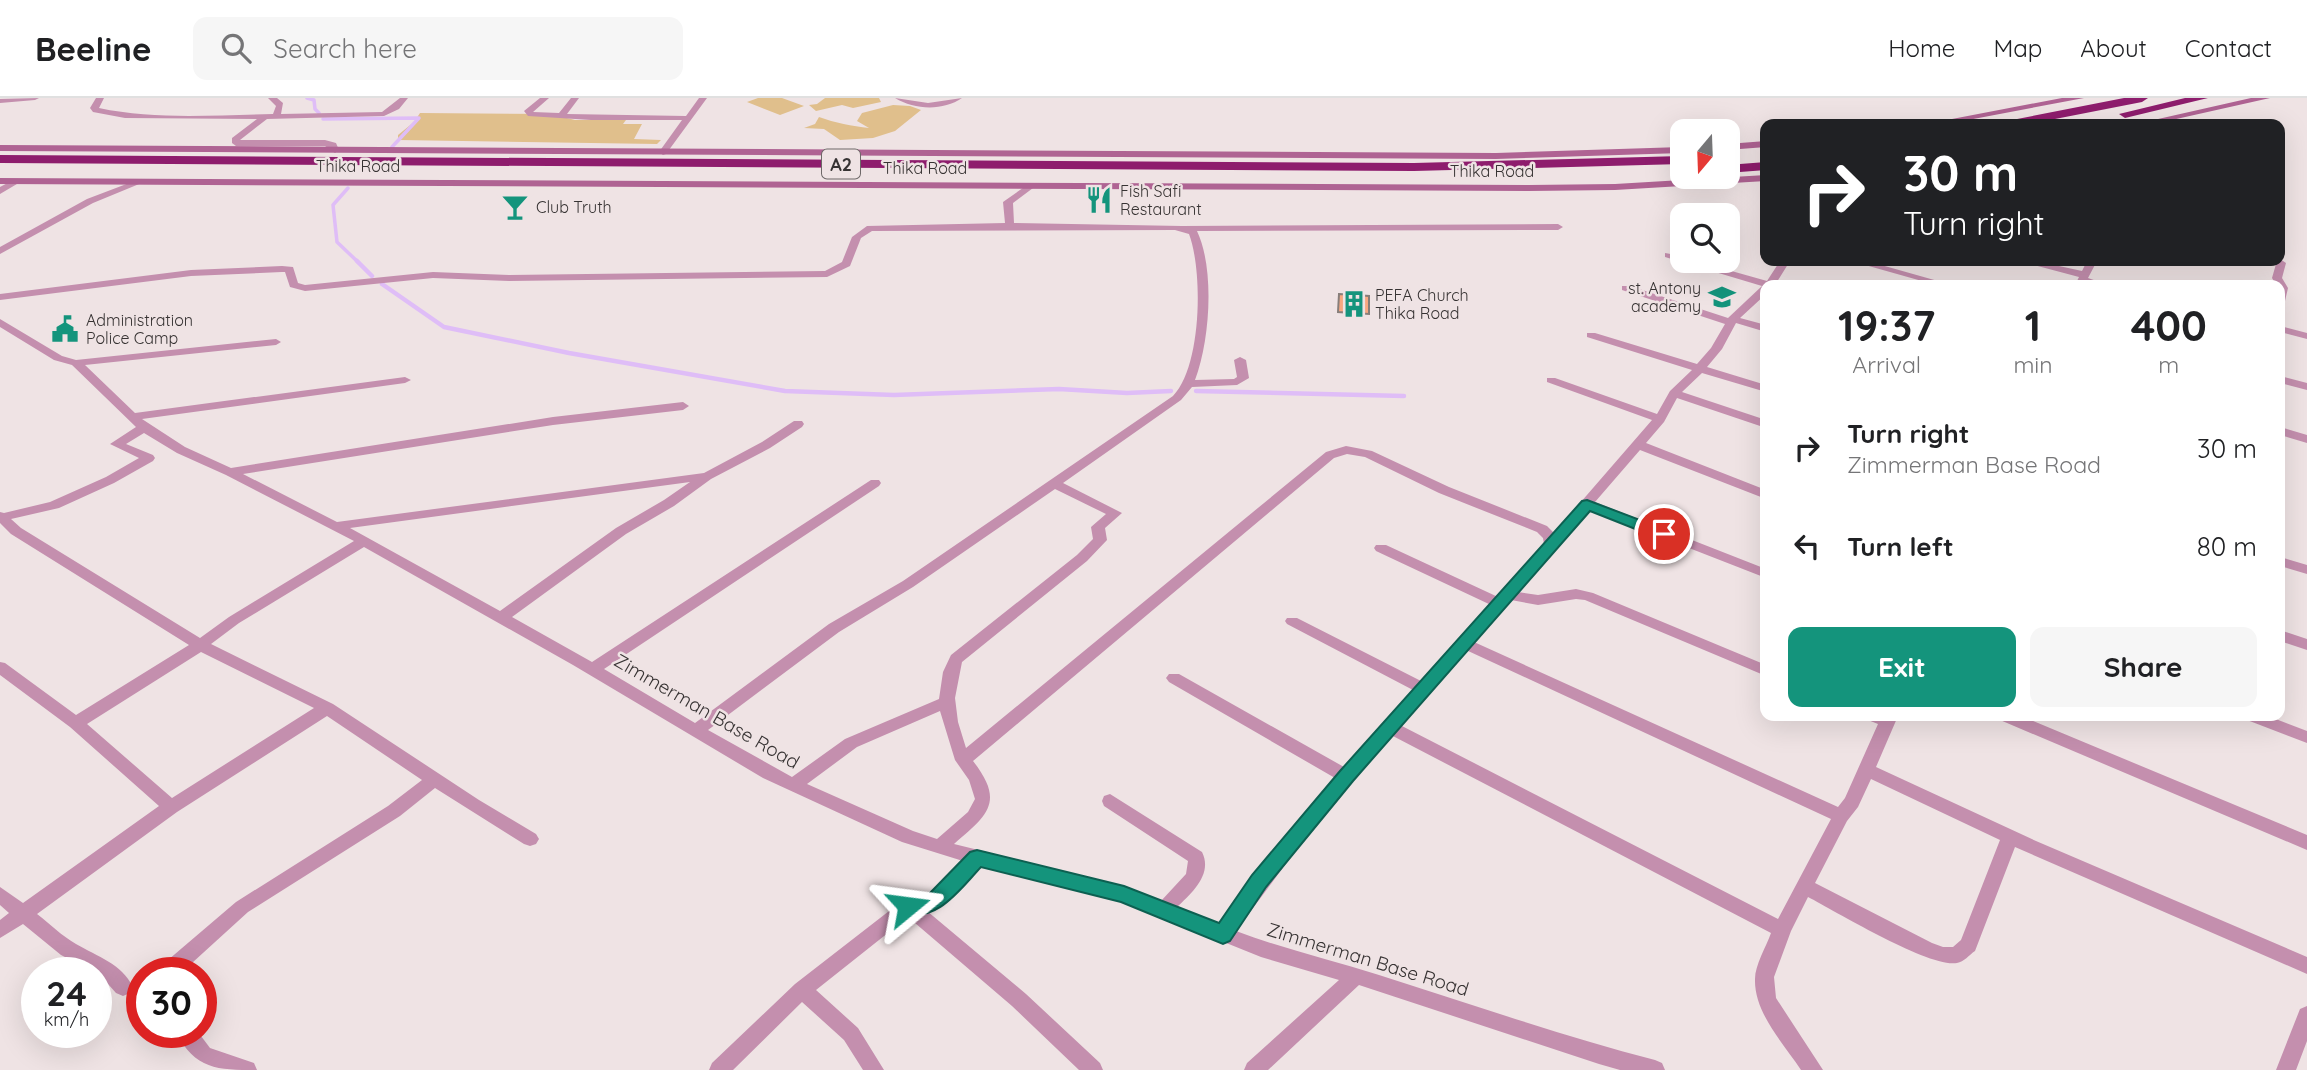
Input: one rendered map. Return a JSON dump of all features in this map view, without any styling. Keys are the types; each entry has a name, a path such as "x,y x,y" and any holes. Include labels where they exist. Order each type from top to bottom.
{"highway":[{"path":"2037,119 2142,98"},
{"path":"2099,119 2202,98"},
{"path":"1740,157 1760,155"},
{"name":"Thika Road","path":"0,159 1401,167 1579,165 1670,161"},
{"path":"1740,168 1760,166"},
{"name":"Thika Road","path":"0,170 1407,178 1670,172"}],"main road":[{"path":"1959,119 2079,98"},
{"path":"2165,119 2265,98"},
{"path":"1740,146 1760,144"},
{"name":"Thika Road","path":"0,148 1496,156 1670,150"},
{"name":"Thika Road","path":"0,181 1529,188 1615,187 1760,178"}],"street":[{"path":"0,101 35,98"},
{"path":"100,98 94,108 96,110 125,116 265,117 384,114 404,98"},
{"path":"272,98 280,105 276,117"},
{"path":"545,98 528,111 531,114 604,119 688,118"},
{"path":"564,116 563,113 575,98"},
{"path":"663,152 703,98"},
{"path":"899,98 912,105 930,107 958,98"},
{"path":"265,117 235,140 236,143 326,143 333,145 335,150"},
{"path":"0,191 18,181"},
{"path":"0,251 90,201 140,182"},
{"path":"1010,226 1008,202 1030,186"},
{"path":"0,297 191,273 282,269 289,269 293,285 305,288 425,275 509,278 827,274 846,264 857,237 870,228 1558,227"},
{"path":"696,731 834,628 908,584 1177,398 1188,384 1199,340 1201,275 1195,235 1182,228"},
{"path":"1875,266 1928,280"},
{"path":"2039,266 2082,280"},
{"path":"1732,273 1760,281"},
{"path":"1626,288 1760,327"},
{"path":"1223,934 1259,881 1346,776 1587,504 1660,419 1674,393 1702,367 1716,349 1732,320 1760,295"},
{"name":"Zimmerman Base Road","path":"0,322 58,358 76,363 139,423 181,450 230,472 364,541 593,669 769,774 908,837 977,858 1124,894 1261,949 1356,976 1599,1055 1655,1070"},
{"path":"2285,330 2307,335"},
{"path":"1591,335 1760,387"},
{"path":"76,363 276,342"},
{"path":"1188,384 1237,382 1243,378 1240,360"},
{"path":"1,517 54,505 110,480 149,458 116,444 139,423 405,380"},
{"path":"1551,380 1660,419"},
{"path":"2285,380 2307,387"},
{"path":"1674,393 1760,422"},
{"path":"230,472 540,423 683,406"},
{"path":"501,618 621,531 669,503 707,476 766,445 797,424"},
{"path":"2285,433 2307,439"},
{"path":"1637,444 1760,493"},
{"path":"963,760 1330,455 1338,452 1346,450 1367,454 1444,490 1524,520 1542,529 1550,537 1551,545"},
{"path":"335,526 707,476"},
{"path":"593,669 874,483"},
{"path":"939,847 977,814 986,794 981,780 963,760 944,703 950,673 956,659 1082,558 1100,540 1098,527 1115,513 1055,484"},
{"path":"1587,504 1760,572"},
{"path":"1,517 16,531 200,645 327,708 530,839"},
{"path":"76,723 200,645 234,620 364,541"},
{"path":"1381,548 1502,599 1538,600 1576,594 1588,596 1760,668"},
{"path":"2285,563 2307,570"},
{"path":"1292,621 1424,690"},
{"path":"2285,637 2307,645"},
{"path":"1463,643 1841,817"},
{"path":"0,667 76,723 172,807"},
{"path":"1174,678 1346,776"},
{"path":"794,785 851,743 944,703"},
{"path":"0,930 172,807 327,708"},
{"path":"1813,1070 1766,999 1763,977 1782,929 1841,817 1852,802 1883,721"},
{"path":"2018,721 2307,842"},
{"path":"2266,721 2307,737"},
{"path":"1390,727 1782,929"},
{"path":"1866,769 2010,837 2307,966"},
{"path":"185,957 242,907 394,811 435,779"},
{"path":"1110,801 1196,857 1198,868 1194,877 1164,909"},
{"path":"1804,886 1926,949 1943,955 1957,955 1968,944 2010,837"},
{"path":"719,1070 802,990 908,906 935,902 977,858"},
{"path":"0,895 21,915 68,949 107,969 123,987"},
{"path":"908,906 1019,1000 1093,1070"},
{"path":"1254,1070 1356,976"},
{"path":"802,990 851,1034 874,1070"},
{"path":"2286,1070 2303,1044 2307,1015"},
{"path":"198,1048 203,1055 247,1070"}],"shaded area":[{"path":"758,98 782,98 804,106 780,115 747,102"},
{"path":"825,98 879,98 881,102 853,108 842,105 816,111 809,105 817,104"},
{"path":"893,105 921,110 895,131 873,138 840,140 824,129 804,128 815,124 819,117 869,128 857,121 862,113"},
{"path":"420,113 551,114 575,120 626,120 623,124 642,124 634,139 661,140 657,144 398,140 398,135 414,122"}],"building":[{"name":"PEFA Church Thika Road","path":"1339,294 1369,296 1369,314 1338,312"}],"waterway":[{"path":"307,98 314,100 315,109 319,113"},
{"path":"323,119 419,118 392,147"},
{"path":"348,188 333,205 337,242 359,263"},
{"path":"359,263 372,276"},
{"path":"382,284 444,327 569,353 785,391 894,395 1059,389 1127,393 1171,391"},
{"path":"1196,391 1404,396"}],"place":[{"name":"Fish Safi Restaurant","path":"1099,200"},
{"name":"Club Truth","path":"515,207"},
{"name":"st. Antony academy","path":"1722,297"},
{"name":"PEFA Church Thika Road","path":"1354,304"},
{"name":"Administration Police Camp","path":"65,329"}],"route":[{"path":"908,906 935,902 977,858 1124,894 1223,934 1259,881 1346,776 1587,504 1664,534"}]}
